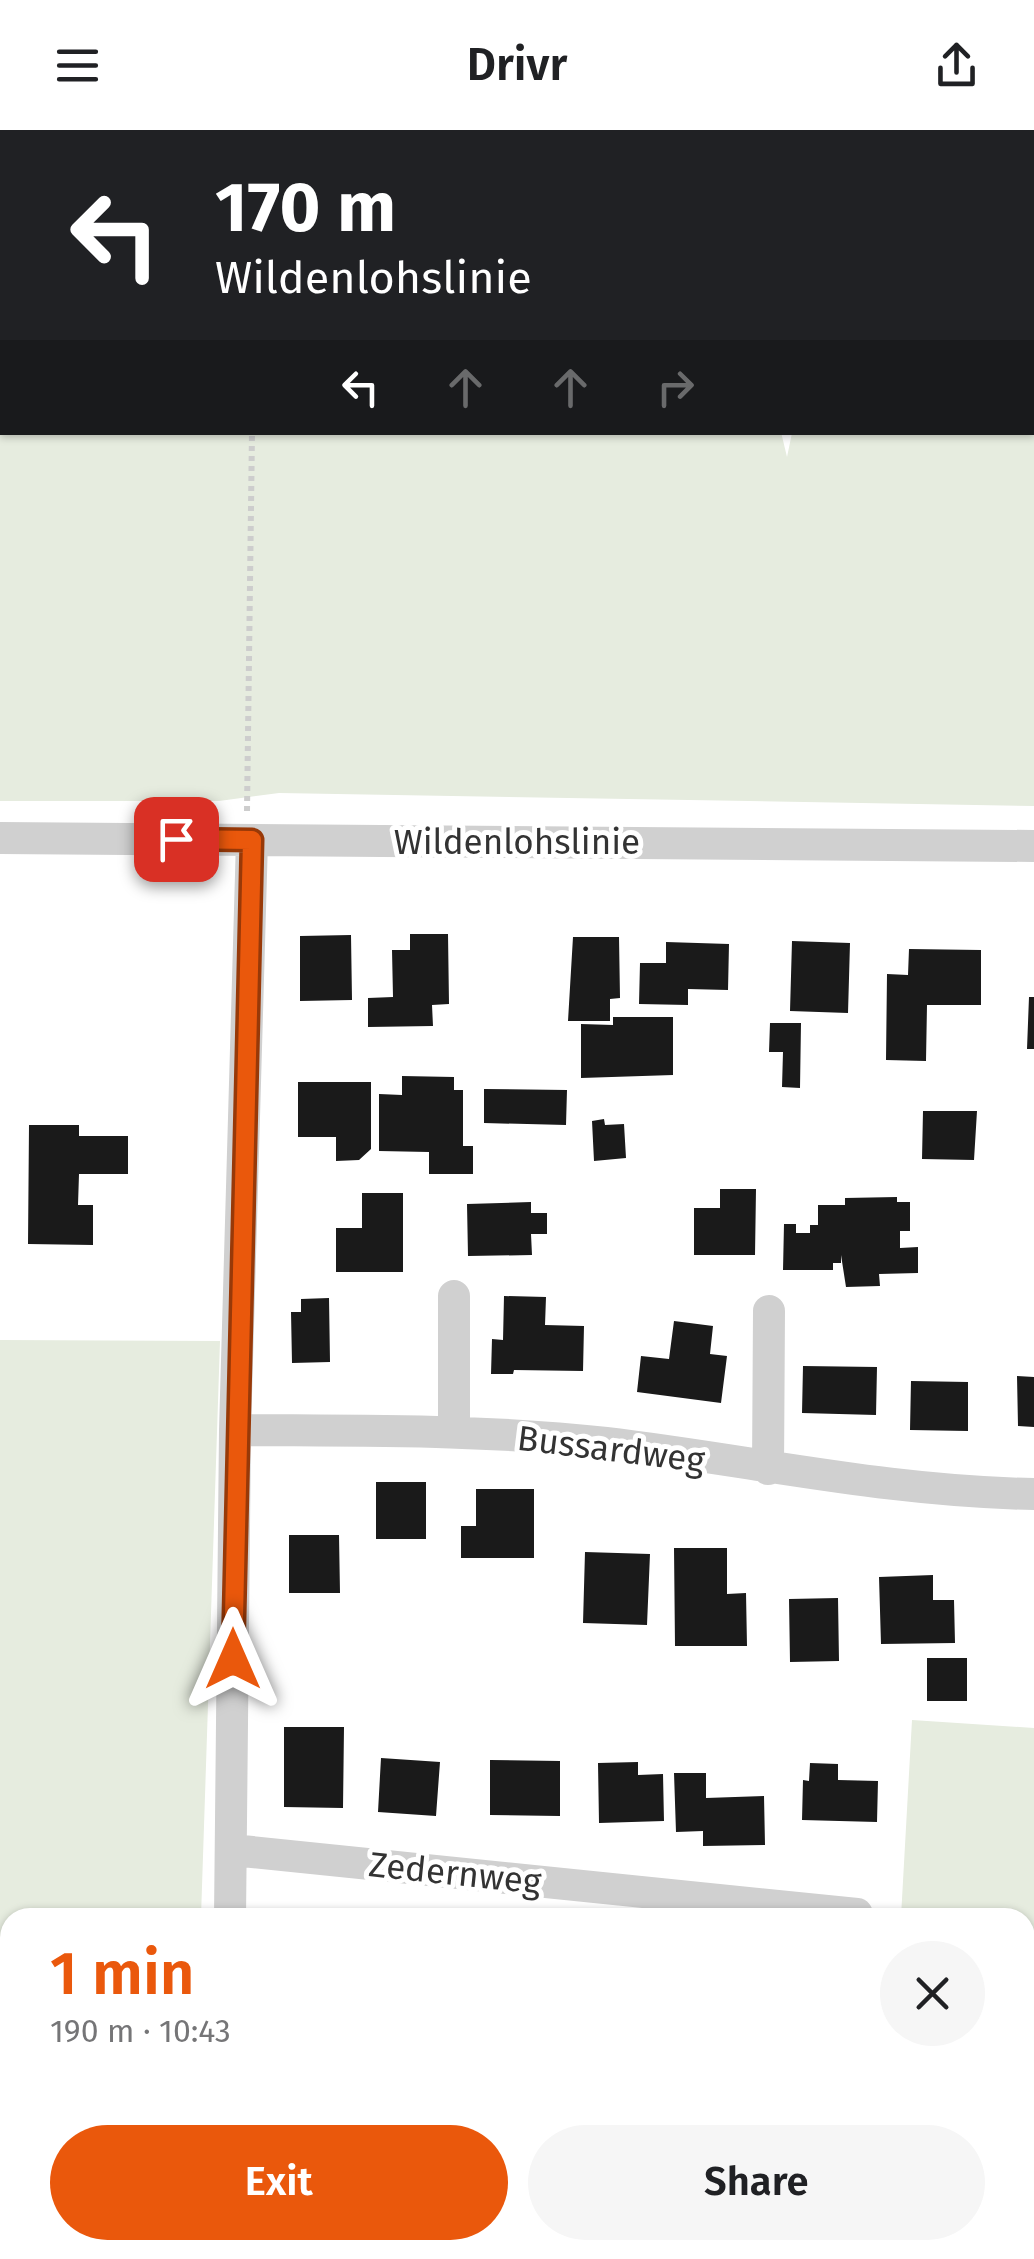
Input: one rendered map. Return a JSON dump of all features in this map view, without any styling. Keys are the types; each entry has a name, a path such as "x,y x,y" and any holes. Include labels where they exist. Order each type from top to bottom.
{"street":[{"name":"Wildenlohslinie","path":"0,838 1034,846"},
{"path":"230,1908 235,1430 249,840"},
{"path":"454,1296 454,1432"},
{"path":"768,1470 770,1311"},
{"name":"Bussardweg","path":"235,1430 454,1432 606,1443 768,1470 966,1493 1034,1494"},
{"name":"Zedernweg","path":"232,1850 798,1908"}],"path":[{"path":"249,840 252,435"}],"shaded area":[{"path":"0,435 782,435 787,457 792,435 1034,435 1034,806 279,793 219,801 0,801"},
{"path":"0,1340 220,1341 201,1908 0,1908"},
{"path":"912,1720 1034,1728 1034,1908 902,1908"}],"building":[{"path":"410,934 448,934 449,1004 432,1005 433,1026 368,1027 368,998 393,997 392,950 410,950"},
{"path":"351,935 352,1000 300,1001 300,936"},
{"path":"573,937 619,937 620,998 610,999 610,1021 568,1021"},
{"path":"792,941 850,943 848,1013 790,1011"},
{"path":"666,942 729,944 728,990 688,989 688,1005 639,1004 640,963 666,963"},
{"path":"909,949 981,950 981,1005 927,1005 926,1061 886,1060 887,974 908,975"},
{"path":"1029,997 1034,997 1034,1049 1027,1049"},
{"path":"613,1017 673,1017 673,1075 581,1078 581,1024 613,1025"},
{"path":"770,1023 801,1023 800,1088 782,1087 783,1052 769,1052"},
{"path":"402,1076 454,1077 454,1090 463,1090 463,1146 473,1146 473,1174 429,1174 429,1152 379,1151 379,1094 402,1095"},
{"path":"298,1082 371,1082 371,1149 359,1160 336,1161 336,1137 298,1137"},
{"path":"484,1089 567,1090 566,1125 484,1123"},
{"path":"923,1111 977,1111 974,1160 922,1159"},
{"path":"604,1119 605,1125 624,1124 626,1158 594,1161 592,1121"},
{"path":"29,1125 79,1125 79,1136 128,1136 128,1174 79,1174 78,1205 93,1205 93,1245 28,1244"},
{"path":"720,1189 756,1189 755,1255 694,1255 694,1208 720,1208"},
{"path":"362,1193 403,1193 403,1272 336,1272 336,1228 362,1228"},
{"path":"897,1197 897,1202 910,1202 910,1231 900,1231 900,1248 918,1247 918,1273 879,1274 880,1286 846,1287 841,1255 841,1263 833,1263 833,1270 783,1270 784,1224 796,1224 796,1233 810,1233 810,1225 818,1225 818,1205 845,1205 845,1198"},
{"path":"531,1202 531,1213 547,1213 547,1234 531,1234 532,1255 468,1256 467,1204"},
{"path":"504,1296 546,1297 545,1325 584,1326 583,1371 514,1370 513,1374 491,1374 492,1339 503,1340"},
{"path":"329,1298 330,1362 292,1363 291,1312 301,1312 301,1299"},
{"path":"674,1321 713,1326 710,1354 727,1356 721,1403 637,1392 641,1356 669,1359"},
{"path":"803,1366 877,1367 876,1415 802,1413"},
{"path":"1017,1376 1034,1377 1034,1427 1018,1426"},
{"path":"911,1381 968,1382 968,1431 910,1430"},
{"path":"376,1482 426,1482 426,1539 376,1539"},
{"path":"476,1489 534,1489 534,1558 461,1558 461,1526 476,1526"},
{"path":"289,1535 339,1535 340,1593 289,1593"},
{"path":"674,1548 727,1548 727,1594 746,1593 747,1646 675,1646"},
{"path":"585,1552 650,1554 647,1625 583,1623"},
{"path":"933,1575 933,1600 954,1600 955,1643 881,1644 879,1577"},
{"path":"838,1598 839,1661 790,1662 789,1599"},
{"path":"927,1658 967,1658 967,1701 927,1701"},
{"path":"284,1727 344,1727 343,1808 284,1807"},
{"path":"381,1758 440,1762 436,1816 378,1812"},
{"path":"490,1760 560,1761 560,1816 490,1815"},
{"path":"638,1762 638,1775 663,1774 664,1821 599,1823 598,1763"},
{"path":"810,1763 838,1764 838,1780 878,1781 877,1822 802,1820 803,1780 809,1781"},
{"path":"674,1773 706,1773 706,1798 764,1796 765,1845 703,1846 703,1831 676,1832"}],"route":[{"path":"176,839 252,840 235,1430 233,1659"}]}
